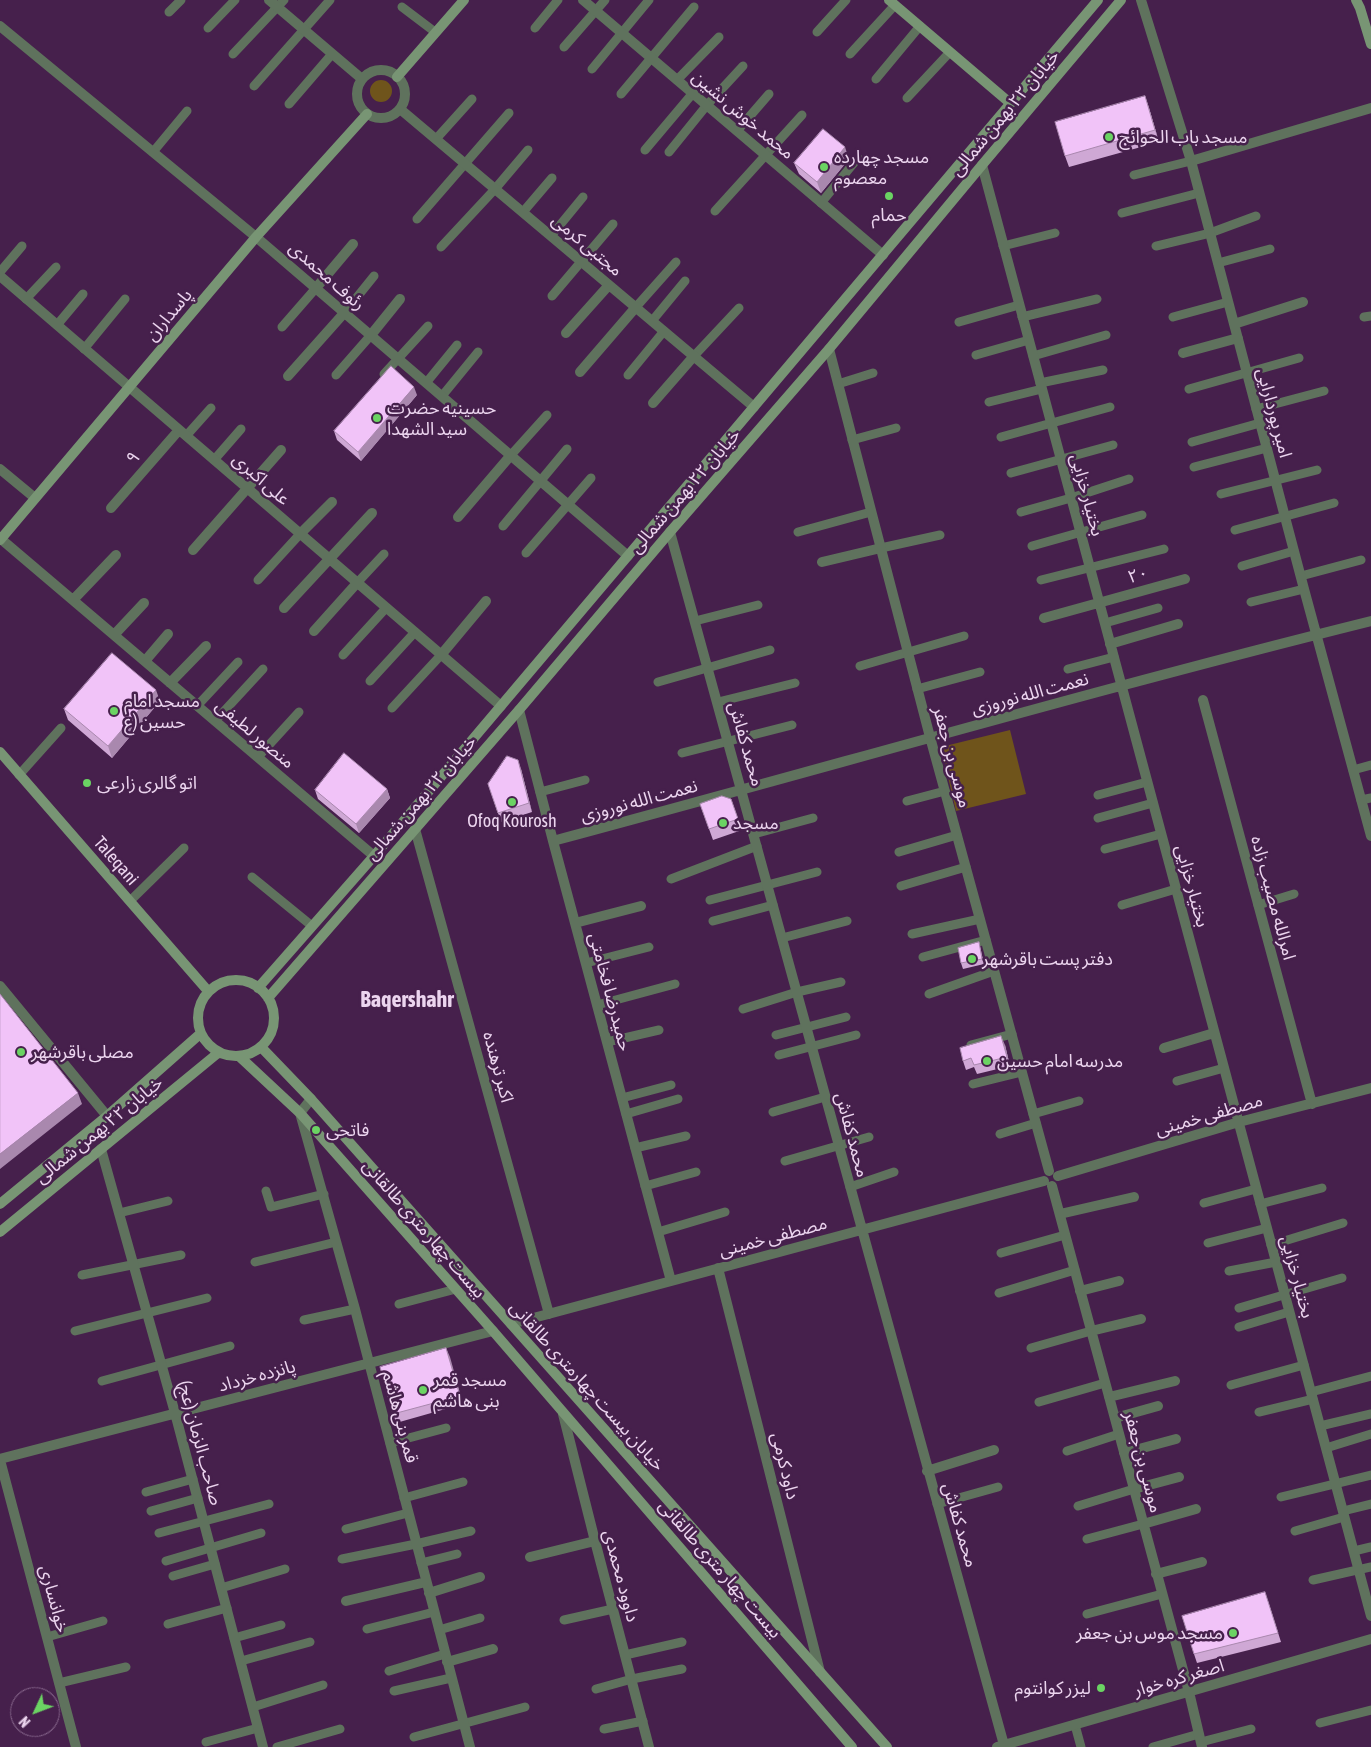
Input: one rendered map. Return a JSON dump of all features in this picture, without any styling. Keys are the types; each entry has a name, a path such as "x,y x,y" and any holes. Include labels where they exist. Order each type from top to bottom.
{"street":[{"path":"397,77 462,0"},
{"name":"محمد خوش نشین","path":"583,0 882,254"},
{"name":"خیابان ۲۲ بهمن شمالی","path":"258,988 374,856 1098,0"},
{"name":"خیابان ۲۲ بهمن شمالی","path":"268,998 519,710 829,349 1121,0"},
{"name":"امیر پوردارایی","path":"1141,0 1191,160 1316,635 1353,770 1366,799 1371,836"},
{"path":"1356,0 1371,44"},
{"path":"277,2 304,30 362,79"},
{"path":"892,2 1010,103"},
{"name":"رئوف محمدی","path":"0,26 345,312 628,556"},
{"path":"383,70 397,77 404,88 404,102 400,109 388,117 374,118 361,109 356,94 362,79 368,74 383,70"},
{"path":"1191,160 1371,108"},
{"name":"مجتبی کرمی","path":"400,109 754,407"},
{"name":"پاسداران","path":"1,540 256,237 367,114"},
{"name":"بختیار خزایی","path":"982,165 1358,1570 1369,1601 1371,1616"},
{"path":"316,288 353,244"},
{"name":"علی اکبری","path":"0,276 501,706"},
{"path":"566,332 609,285"},
{"path":"371,335 400,299"},
{"path":"1234,324 1303,302"},
{"path":"580,372 636,307"},
{"path":"288,376 345,312"},
{"path":"1182,353 1238,338"},
{"name":"موسی بن جعفر","path":"829,349 930,737 1035,1119 1054,1174"},
{"path":"653,403 694,356"},
{"name":"۹","path":"111,508 182,433"},
{"path":"193,550 281,450"},
{"path":"458,517 511,455"},
{"path":"0,469 36,498"},
{"path":"300,534 332,502"},
{"path":"284,608 372,513"},
{"name":"محمد کفاش","path":"670,532 937,1504 1000,1746"},
{"name":"منصور لطیفی","path":"1,540 374,856"},
{"path":"822,562 881,548"},
{"path":"73,600 116,555"},
{"name":"۲۰","path":"1044,618 1186,579"},
{"path":"314,631 357,583"},
{"path":"441,655 486,602"},
{"path":"114,635 144,603"},
{"name":"نعمت الله نوروزی","path":"553,841 742,791 930,737 1371,621"},
{"path":"1110,644 1178,624"},
{"path":"145,661 168,634"},
{"path":"170,683 206,646"},
{"name":"امرالله مصیب زاده","path":"1203,700 1312,1104"},
{"name":"حمیدرضا فخامتی","path":"519,710 671,1281"},
{"name":"Taleqani","path":"0,752 208,992"},
{"name":"اکبر ترهنده","path":"415,829 548,1314"},
{"path":"575,923 641,906"},
{"path":"227,981 249,982 268,998 274,1018 272,1029 268,1039 252,1053 240,1057 218,1053 200,1034 198,1011 201,1001 217,985 227,981"},
{"path":"0,986 108,1116"},
{"path":"1164,1048 1214,1033"},
{"name":"خیابان ۲۲ بهمن شمالی","path":"0,1204 108,1116 200,1034"},
{"name":"خیابان بیست چهارمتری طالقانی","path":"261,1047 311,1098 887,1747"},
{"name":"خیابان ۲۲ بهمن شمالی","path":"0,1232 218,1053"},
{"name":"بیست چهار متری طالقانی","path":"240,1057 300,1113 456,1289 852,1747"},
{"name":"مصطفی خمینی","path":"1054,1174 1238,1122 1371,1088"},
{"path":"300,1113 311,1098"},
{"name":"قمر بنی هاشم","path":"300,1113 355,1309 470,1747"},
{"name":"صاحب الزمان (عج)","path":"101,1149 193,1478 263,1747"},
{"path":"1048,1183 1057,1182 1054,1174"},
{"name":"موسی بن جعفر","path":"1048,1183 1060,1214 1201,1741"},
{"name":"مصطفی خمینی","path":"511,1324 861,1230 1048,1183"},
{"path":"1060,1214 1134,1197"},
{"name":"داود کرمی","path":"718,1268 820,1672"},
{"path":"1080,1291 1119,1281"},
{"path":"1091,1331 1141,1319"},
{"path":"492,1331 511,1324"},
{"name":"پانزده خرداد","path":"0,1460 492,1331"},
{"path":"1109,1397 1175,1381"},
{"path":"1115,1418 1158,1406"},
{"name":"داوود محمدی","path":"563,1414 650,1747"},
{"path":"1124,1453 1176,1439"},
{"path":"928,1471 994,1450"},
{"name":"خوانساری","path":"0,1460 76,1747"},
{"path":"1134,1489 1179,1477"},
{"path":"1143,1524 1196,1509"},
{"path":"530,1558 595,1541"},
{"path":"1156,1574 1202,1562"},
{"path":"346,1601 428,1588 480,1577"},
{"name":"اصغر کره خوار","path":"1000,1746 1371,1639"},
{"path":"446,1658 493,1649"}],"lane":[{"path":"169,12 181,0"},
{"path":"208,28 234,0"},
{"path":"254,86 330,0"},
{"path":"535,28 558,0"},
{"path":"564,47 605,0"},
{"path":"592,69 649,0"},
{"path":"817,32 846,0"},
{"path":"233,54 277,2"},
{"path":"850,54 892,2"},
{"path":"402,7 436,32"},
{"path":"621,94 694,7"},
{"path":"876,79 920,26"},
{"path":"678,80 719,37"},
{"path":"907,98 950,52"},
{"path":"289,104 332,54"},
{"path":"669,152 707,105 743,66"},
{"path":"645,150 692,93"},
{"path":"737,131 769,94"},
{"path":"436,139 472,99"},
{"path":"153,152 187,111"},
{"path":"417,219 509,113"},
{"path":"715,211 802,115"},
{"path":"441,247 528,150"},
{"path":"821,203 858,158"},
{"path":"1134,175 1191,160"},
{"path":"523,212 552,178"},
{"path":"1122,213 1200,193"},
{"path":"551,236 583,197"},
{"path":"1156,246 1210,233 1256,216"},
{"path":"552,296 613,224"},
{"path":"1003,246 1055,233"},
{"path":"0,272 22,246"},
{"path":"1218,263 1270,249"},
{"path":"636,307 676,262"},
{"path":"26,299 56,267"},
{"path":"345,312 374,276"},
{"path":"652,321 685,281"},
{"path":"282,327 316,288"},
{"path":"57,326 83,294"},
{"path":"84,349 125,299"},
{"path":"1022,317 1097,299"},
{"path":"1173,316 1228,302"},
{"path":"959,322 1019,305"},
{"path":"694,356 739,308"},
{"path":"379,381 428,326"},
{"path":"628,376 664,331"},
{"path":"336,375 371,335"},
{"path":"1033,356 1106,335"},
{"path":"976,356 1029,340"},
{"path":"426,383 457,345"},
{"path":"442,396 478,352"},
{"path":"1189,389 1299,358"},
{"path":"989,402 1104,370"},
{"path":"838,384 873,373"},
{"path":"1256,409 1324,392"},
{"path":"1001,437 1110,407"},
{"path":"182,433 211,408"},
{"path":"511,455 547,415"},
{"path":"1192,442 1260,423"},
{"path":"852,440 896,428"},
{"path":"214,460 241,429"},
{"path":"1011,473 1113,445"},
{"path":"1194,467 1267,448"},
{"path":"502,526 567,449"},
{"path":"1221,494 1317,470"},
{"path":"526,553 591,478"},
{"path":"1021,512 1129,479"},
{"path":"1235,530 1334,503"},
{"path":"798,532 871,512"},
{"path":"1032,546 1142,515"},
{"path":"258,580 300,534"},
{"path":"881,548 940,534"},
{"path":"1041,580 1164,549"},
{"path":"1242,566 1294,551"},
{"path":"357,583 384,554"},
{"path":"1300,576 1361,560"},
{"path":"1251,602 1304,589"},
{"path":"695,621 758,605"},
{"path":"343,654 386,608"},
{"path":"1105,623 1158,608"},
{"path":"370,681 415,632"},
{"path":"860,666 964,636"},
{"path":"658,682 770,650"},
{"path":"392,708 441,655"},
{"path":"1068,669 1114,657"},
{"path":"197,706 238,662"},
{"path":"215,721 263,669"},
{"path":"917,689 980,672"},
{"path":"718,702 795,682"},
{"path":"258,758 299,712"},
{"path":"682,753 792,725"},
{"path":"20,775 61,728"},
{"path":"1353,770 1371,765"},
{"path":"540,792 585,780"},
{"path":"1098,795 1147,782"},
{"path":"907,801 945,791"},
{"path":"1098,818 1153,803"},
{"path":"754,834 813,818"},
{"path":"1105,849 1161,834"},
{"path":"899,852 957,835"},
{"path":"670,878 757,846"},
{"path":"130,901 184,848"},
{"path":"901,886 966,867"},
{"path":"710,900 817,872"},
{"path":"252,877 312,926"},
{"path":"1122,905 1176,889"},
{"path":"1258,905 1294,894"},
{"path":"713,921 773,905"},
{"path":"912,934 980,919"},
{"path":"782,938 847,920"},
{"path":"923,957 986,940"},
{"path":"586,963 649,947"},
{"path":"929,994 994,971"},
{"path":"743,1008 797,992 841,982"},
{"path":"597,1005 675,984"},
{"path":"776,1036 846,1017"},
{"path":"607,1042 659,1030"},
{"path":"971,1045 1012,1034"},
{"path":"779,1055 856,1036"},
{"path":"1177,1081 1224,1068"},
{"path":"973,1084 1022,1072"},
{"path":"622,1098 671,1085"},
{"path":"772,1112 825,1097"},
{"path":"626,1114 678,1100"},
{"path":"1000,1134 1079,1101"},
{"path":"635,1148 686,1136"},
{"path":"785,1161 868,1137"},
{"path":"645,1186 696,1172"},
{"path":"850,1187 894,1172"},
{"path":"1260,1204 1322,1188"},
{"path":"1204,1203 1256,1189"},
{"path":"266,1191 272,1207 324,1194"},
{"path":"119,1213 168,1201"},
{"path":"658,1232 725,1212"},
{"path":"1271,1245 1343,1223"},
{"path":"1208,1243 1267,1228"},
{"path":"1001,1253 1065,1235"},
{"path":"255,1262 336,1242"},
{"path":"82,1275 181,1255"},
{"path":"1230,1272 1276,1262"},
{"path":"998,1293 1075,1270"},
{"path":"1239,1308 1342,1278"},
{"path":"399,1304 456,1289"},
{"path":"75,1331 207,1298"},
{"path":"304,1320 355,1309"},
{"path":"1239,1327 1289,1312"},
{"path":"1031,1348 1091,1331"},
{"path":"102,1381 230,1346"},
{"path":"1231,1385 1304,1365"},
{"path":"1259,1412 1371,1376"},
{"path":"1040,1402 1105,1383"},
{"path":"1320,1426 1371,1414"},
{"path":"390,1443 446,1428"},
{"path":"1067,1451 1119,1434"},
{"path":"1326,1448 1371,1434"},
{"path":"1282,1497 1371,1475"},
{"path":"146,1492 193,1478"},
{"path":"404,1498 463,1482"},
{"path":"937,1504 998,1486"},
{"path":"1078,1506 1134,1489"},
{"path":"151,1511 198,1498"},
{"path":"159,1533 270,1504"},
{"path":"1295,1531 1371,1504"},
{"path":"346,1529 408,1513"},
{"path":"1087,1539 1143,1524"},
{"path":"342,1559 471,1531"},
{"path":"166,1561 261,1533"},
{"path":"1354,1552 1371,1547"},
{"path":"421,1563 458,1554"},
{"path":"173,1576 215,1564"},
{"path":"1313,1580 1371,1566"},
{"path":"221,1588 285,1569"},
{"path":"1087,1614 1162,1594"},
{"path":"168,1624 227,1608"},
{"path":"564,1620 613,1609"},
{"path":"367,1630 434,1612"},
{"path":"439,1630 480,1618"},
{"path":"47,1637 103,1621"},
{"path":"234,1638 281,1625"},
{"path":"241,1661 310,1642"},
{"path":"625,1655 682,1642"},
{"path":"389,1672 446,1658"},
{"path":"59,1683 126,1667"},
{"path":"596,1689 682,1668"},
{"path":"394,1692 451,1678"},
{"path":"253,1708 323,1686"},
{"path":"414,1736 524,1707"},
{"path":"1320,1723 1371,1710"},
{"path":"604,1729 642,1721"},
{"path":"1075,1725 1081,1747"},
{"path":"206,1742 258,1728"},
{"path":"277,1747 340,1729"},
{"path":"1153,1747 1201,1741 1251,1729"}],"shaded area":[{"path":"381,80 389,83 392,91 389,99 381,102 373,99 370,91 373,83"},
{"path":"1010,730 1026,794 956,811 941,747"}],"building":[{"name":"مسجد باب الحوائج","path":"1145,96 1155,130 1065,156 1055,122"},
{"path":"823,129 845,147 817,182 794,163"},
{"name":"حسینیه حضرت سید الشهدا","path":"391,366 414,387 358,452 334,431"},
{"name":"مسجد امام حسین (ع","path":"112,653 156,690 108,746 64,709"},
{"path":"344,753 387,789 356,824 315,790"},
{"name":"Ofoq Kourosh","path":"507,756 518,760 529,803 498,813 488,784"},
{"path":"722,796 731,799 738,819 709,829 700,804"},
{"path":"979,942 982,959 961,963 958,948"},
{"name":"مصلی باقرشهر","path":"0,994 78,1093 0,1154"},
{"path":"1001,1036 1007,1057 974,1065 971,1058 963,1061 960,1048"},
{"name":"مسجد قمر بنی هاشم","path":"446,1348 460,1396 393,1414 380,1367"},
{"name":"مسجد موس بن جعفر","path":"1265,1592 1278,1633 1194,1654 1182,1616"}],"place":[{"name":"مسجد باب الحوائج","path":"1109,137"},
{"name":"مسجد چهارده معصوم","path":"824,167"},
{"name":"حمام","path":"889,196"},
{"name":"حسینیه حضرت سید الشهدا","path":"377,418"},
{"name":"مسجد امام حسین (ع","path":"114,711"},
{"name":"اتو گالری زارعی","path":"87,783"},
{"name":"Ofoq Kourosh","path":"512,802"},
{"name":"مسجد","path":"723,823"},
{"name":"دفتر پست باقرشهر","path":"972,959"},
{"name":"مصلی باقرشهر","path":"21,1052"},
{"name":"مدرسه امام حسین","path":"987,1061"},
{"name":"فاتحی","path":"316,1130"},
{"name":"مسجد قمر بنی هاشم","path":"423,1390"},
{"name":"مسجد موس بن جعفر","path":"1233,1633"},
{"name":"لیزر کوانتوم","path":"1101,1688"}],"district":[{"name":"Baqershahr","path":"407,1000"}]}
